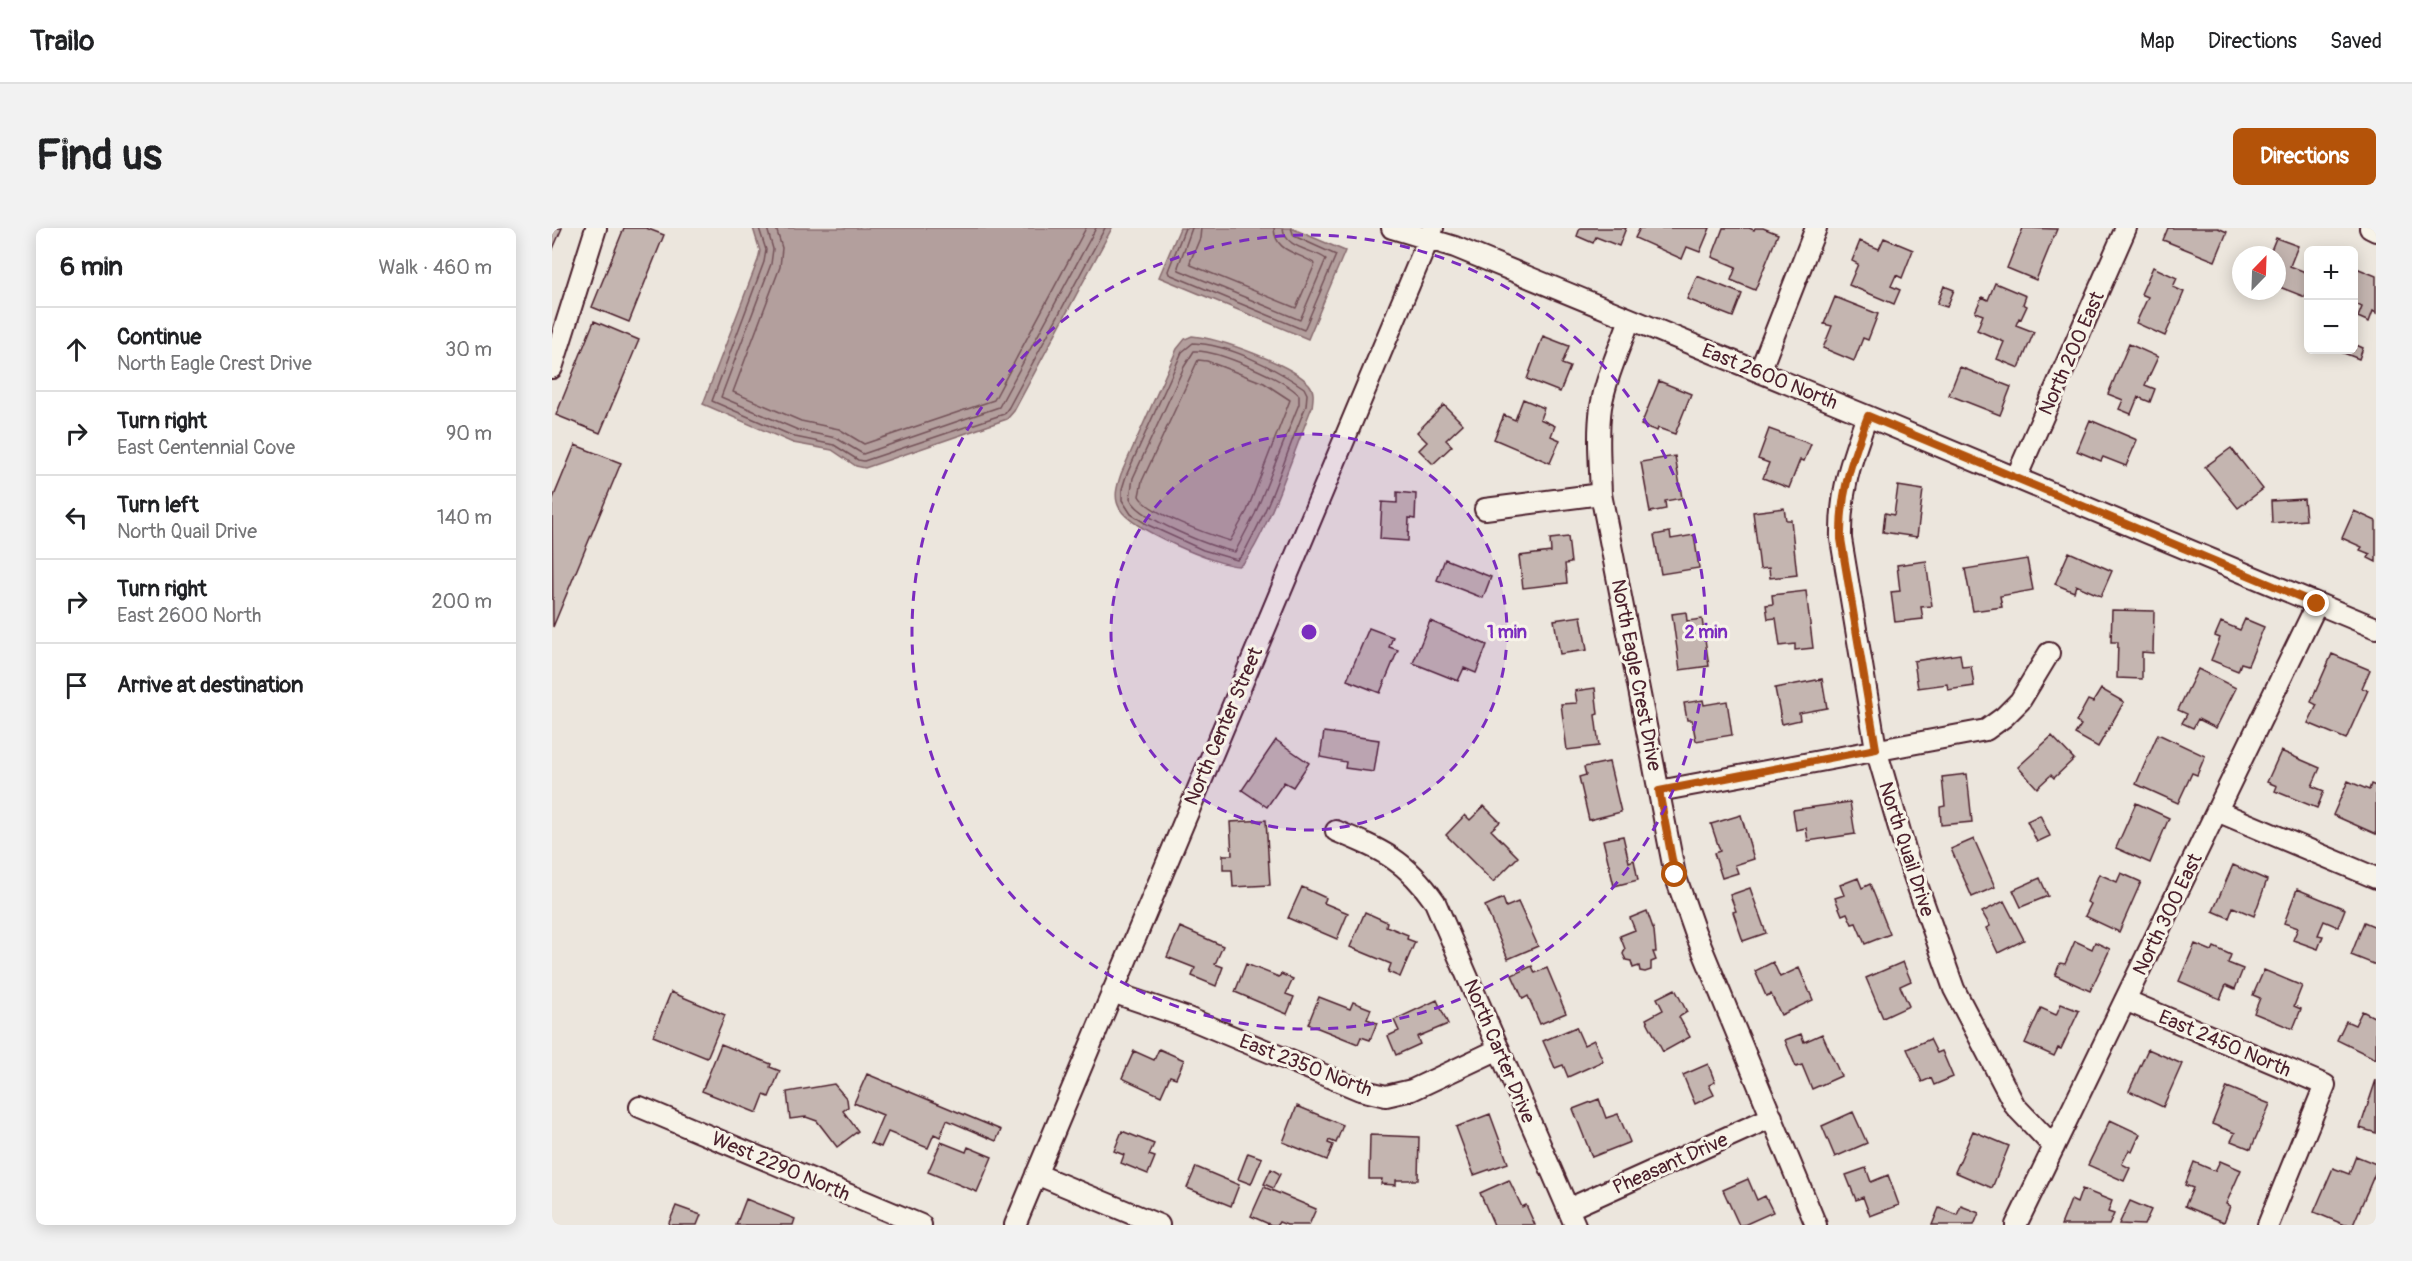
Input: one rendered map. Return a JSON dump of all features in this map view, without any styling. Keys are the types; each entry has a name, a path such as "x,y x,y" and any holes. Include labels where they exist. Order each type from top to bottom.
{"street":[{"path":"552,368 596,228"},
{"name":"East 2600 North","path":"1392,228 1431,234 1455,247 2376,628"},
{"path":"1760,372 1816,228"},
{"name":"North 200 East","path":"2016,478 2126,228"},
{"path":"2370,228 2376,231"},
{"name":"North Center Street","path":"1015,1225 1431,234"},
{"name":"North Eagle Crest Drive","path":"1630,319 1602,404 1599,430 1601,494 1675,875 1682,898 1816,1225"},
{"name":"North Quail Drive","path":"1868,416 1850,465 1840,512 1841,539 1876,749 1908,859 1954,989 2015,1107 2054,1148"},
{"path":"1485,508 1601,494"},
{"name":"North 300 East","path":"2016,1225 2317,604"},
{"path":"1659,791 1986,730 2020,701 2049,653"},
{"path":"2217,811 2376,878"},
{"name":"North Carter Drive","path":"1336,831 1377,848 1400,862 1420,880 1435,902 1571,1217"},
{"name":"East 2350 North","path":"1112,992 1188,1018 1360,1090 1386,1096 1412,1090 1499,1050"},
{"name":"East 2450 North","path":"2125,1000 2325,1085 2268,1225"},
{"name":"West 2290 North","path":"640,1107 921,1225"},
{"name":"Pheasant Drive","path":"1571,1217 1772,1117"},
{"path":"1036,1174 1159,1225"}],"water":[{"path":"753,228 1112,228 1014,411 1007,419 865,468 856,466 832,450 793,443 703,404 758,260 760,251"},
{"path":"1180,228 1291,228 1345,251 1308,339 1159,277"},
{"path":"1192,336 1254,353 1287,368 1309,384 1313,392 1312,407 1268,519 1248,558 1239,566 1213,560 1157,536 1127,517 1117,501 1117,487 1121,474 1177,349 1185,339"}],"building":[{"path":"552,228 562,228 552,251"},
{"path":"624,228 646,228 664,235 629,322 592,307"},
{"path":"1580,228 1626,228 1619,246 1596,237 1593,243 1577,236"},
{"path":"1640,228 1710,228 1700,252 1687,247 1682,259 1635,238"},
{"path":"1723,228 1754,230 1763,228 1778,234 1755,290 1731,280 1736,267 1712,257"},
{"path":"2023,228 2057,229 2036,280 2007,268"},
{"path":"2168,228 2218,228 2227,232 2215,261 2163,240"},
{"path":"1884,238 1913,250 1902,278 1896,275 1891,286 1900,290 1894,304 1849,285 1858,264 1852,261 1860,241 1879,249"},
{"path":"2276,238 2298,246 2290,266 2304,271 2304,297 2286,290 2286,246 2273,246"},
{"path":"2153,267 2177,278 2173,287 2184,292 2165,336 2136,323 2148,297 2141,294"},
{"path":"2358,269 2376,276 2376,313 2373,311 2369,322 2358,317 2362,307 2358,305"},
{"path":"1697,276 1742,294 1733,317 1687,299"},
{"path":"1995,283 2026,296 2023,304 2027,306 2016,325 2034,332 2019,368 1997,359 2004,342 1977,330 1983,315 1975,312 1982,297 1988,300"},
{"path":"1944,286 1954,290 1947,307 1937,304"},
{"path":"1835,297 1878,314 1868,340 1863,338 1854,361 1823,348 1832,326 1824,324"},
{"path":"594,321 639,340 600,433 556,415"},
{"path":"1543,336 1569,346 1562,364 1570,367 1560,392 1527,379"},
{"path":"2129,344 2158,357 2145,385 2155,389 2150,402 2138,397 2131,414 2119,409 2123,400 2108,394"},
{"path":"2358,346 2363,348 2359,359 2346,354 2358,354"},
{"path":"1960,367 2011,387 2000,415 1949,395"},
{"path":"1659,381 1691,394 1675,434 1641,425"},
{"path":"1523,399 1544,408 1540,419 1555,426 1551,436 1560,440 1550,463 1494,439 1504,415 1515,420"},
{"path":"1444,405 1463,424 1446,440 1452,446 1433,464 1419,450 1427,442 1417,432"},
{"path":"2090,420 2137,440 2126,466 2103,457 2101,461 2077,451"},
{"path":"1769,429 1811,444 1804,461 1800,460 1789,488 1763,478 1769,463 1758,459"},
{"path":"575,445 621,463 553,627 552,501"},
{"path":"2231,448 2263,489 2238,508 2205,467"},
{"path":"1675,456 1682,498 1665,501 1666,509 1650,512 1641,462"},
{"path":"1898,486 1923,490 1917,537 1883,532 1885,513 1894,515"},
{"path":"1397,492 1416,494 1415,519 1409,518 1408,541 1380,539 1382,502 1397,503"},
{"path":"2304,499 2306,520 2272,523 2271,501"},
{"path":"1784,508 1786,520 1791,520 1797,575 1770,578 1769,568 1760,569 1753,512"},
{"path":"2354,511 2376,521 2376,562 2368,558 2370,554 2360,550 2362,547 2342,538"},
{"path":"1670,532 1671,539 1694,535 1699,568 1661,574 1654,535"},
{"path":"1568,537 1571,563 1565,564 1567,583 1523,588 1519,556 1551,552 1550,539"},
{"path":"2069,552 2112,571 2101,596 2076,585 2074,592 2055,584"},
{"path":"1445,559 1491,577 1483,598 1437,580"},
{"path":"2027,559 2033,590 2000,596 2002,607 1973,611 1965,569"},
{"path":"1926,561 1932,606 1921,607 1923,619 1895,622 1891,592 1900,591 1897,565"},
{"path":"1806,591 1813,648 1795,650 1795,644 1780,646 1776,618 1768,619 1766,605 1773,604 1772,595"},
{"path":"2112,610 2154,611 2153,653 2142,652 2142,679 2117,678 2118,642 2111,642"},
{"path":"1686,612 1687,621 1702,619 1709,666 1680,670 1672,614"},
{"path":"1581,616 1587,650 1560,654 1554,620"},
{"path":"2245,619 2264,627 2248,665 2241,663 2238,671 2211,660 2220,638 2215,636 2221,622 2240,630"},
{"path":"1430,621 1487,645 1476,673 1464,668 1458,681 1413,663"},
{"path":"1369,628 1393,637 1389,647 1398,650 1380,693 1347,680"},
{"path":"1960,654 1962,667 1971,666 1974,686 1948,690 1947,684 1918,688 1914,661"},
{"path":"2332,654 2370,670 2362,688 2368,690 2346,739 2308,723 2317,705 2311,702"},
{"path":"2198,669 2236,688 2216,728 2198,719 2193,728 2182,723 2187,714 2178,710"},
{"path":"1822,679 1827,708 1799,713 1800,720 1782,724 1775,688"},
{"path":"1595,688 1598,714 1595,715 1599,746 1567,750 1561,704 1577,703 1575,691"},
{"path":"2101,689 2124,702 2098,747 2075,734 2081,725 2076,722 2088,700 2093,702"},
{"path":"1703,700 1704,705 1727,701 1732,735 1696,741 1692,720 1687,720 1684,703"},
{"path":"1324,732 1379,740 1374,772 1345,768 1346,762 1320,757"},
{"path":"2158,734 2205,756 2197,775 2192,773 2178,803 2136,784"},
{"path":"2052,736 2074,759 2054,778 2051,775 2037,788 2018,767"},
{"path":"1276,740 1309,763 1293,787 1284,782 1267,807 1242,790"},
{"path":"2281,751 2320,768 2312,786 2324,791 2317,808 2275,791 2277,786 2267,782"},
{"path":"1609,762 1621,812 1589,820 1579,777 1586,775 1584,767"},
{"path":"1967,774 1972,822 1941,825 1940,807 1945,806 1942,777"},
{"path":"2348,781 2369,790 2371,784 2376,786 2376,834 2333,815"},
{"path":"1850,802 1855,834 1808,841 1806,828 1796,830 1793,810"},
{"path":"2136,803 2169,818 2150,863 2116,848"},
{"path":"1484,806 1500,822 1491,830 1518,857 1493,882 1446,835 1465,815 1470,820"},
{"path":"1741,815 1754,859 1735,865 1738,873 1722,878 1714,853 1720,851 1711,824"},
{"path":"2040,815 2050,836 2037,842 2027,821"},
{"path":"1266,820 1270,885 1233,887 1232,870 1223,870 1223,855 1232,855 1230,822"},
{"path":"1623,836 1629,862 1634,860 1638,880 1614,886 1603,840"},
{"path":"1974,839 1995,887 1972,897 1951,849"},
{"path":"2233,865 2267,880 2254,916 2233,907 2229,918 2213,911"},
{"path":"2121,873 2141,882 2119,932 2085,916 2091,904 2087,902 2099,874 2117,882"},
{"path":"1858,878 1862,888 1870,884 1890,934 1865,944 1856,923 1852,924 1847,913 1842,915 1835,898 1844,895 1840,885"},
{"path":"2040,878 2048,896 2021,907 2013,890"},
{"path":"1302,887 1326,898 1324,903 1348,913 1337,939 1288,918"},
{"path":"1750,888 1766,933 1743,941 1730,895"},
{"path":"2297,889 2345,909 2338,927 2324,921 2318,935 2323,936 2318,949 2293,940 2298,928 2284,923"},
{"path":"1503,898 1506,907 1518,902 1538,946 1508,959 1485,906"},
{"path":"2004,901 2024,940 1998,953 1986,928 1990,926 1982,912"},
{"path":"1647,911 1654,931 1656,952 1653,952 1656,960 1651,962 1651,970 1645,972 1640,971 1639,966 1633,968 1631,961 1626,960 1620,936 1635,930 1630,918"},
{"path":"1365,912 1387,922 1386,926 1408,935 1407,939 1415,942 1400,977 1388,972 1391,964 1350,947"},
{"path":"2364,922 2376,927 2376,965 2351,955"},
{"path":"1180,927 1223,946 1215,964 1223,967 1216,986 1192,976 1195,968 1167,957"},
{"path":"2075,941 2092,949 2095,942 2110,949 2090,991 2055,975 2060,963 2065,964"},
{"path":"2195,944 2212,951 2214,947 2231,955 2228,963 2243,969 2235,989 2226,985 2220,999 2179,981"},
{"path":"1773,962 1780,977 1799,968 1813,1000 1781,1015 1771,994 1766,996 1755,971"},
{"path":"1903,962 1911,981 1900,986 1909,1006 1883,1018 1866,978"},
{"path":"1246,964 1279,977 1281,974 1293,979 1286,994 1294,997 1287,1014 1235,992"},
{"path":"1532,966 1535,973 1547,968 1566,1013 1540,1024 1528,996 1523,999 1512,975"},
{"path":"2264,970 2302,986 2294,1006 2301,1009 2293,1029 2254,1013 2260,998 2253,995"},
{"path":"1675,989 1687,1012 1679,1017 1690,1037 1663,1052 1646,1019 1663,1010 1657,998"},
{"path":"671,992 725,1015 707,1058 653,1036"},
{"path":"1319,997 1350,1009 1353,1002 1371,1009 1367,1019 1377,1023 1370,1040 1361,1037 1358,1044 1308,1024"},
{"path":"1437,1000 1448,1024 1417,1037 1420,1044 1396,1055 1388,1036 1399,1031 1394,1020"},
{"path":"2061,1004 2079,1011 2061,1049 2058,1048 2054,1056 2025,1043 2041,1008 2056,1015"},
{"path":"2362,1011 2376,1018 2376,1059 2337,1040 2346,1021 2355,1025"},
{"path":"1576,1027 1584,1045 1594,1040 1603,1061 1568,1077 1563,1065 1555,1068 1543,1041"},
{"path":"1801,1034 1804,1042 1822,1034 1841,1076 1812,1089 1802,1065 1796,1067 1785,1040"},
{"path":"1930,1039 1937,1053 1942,1051 1953,1077 1934,1085 1931,1078 1922,1082 1907,1049"},
{"path":"721,1044 771,1064 770,1067 780,1071 769,1097 764,1095 757,1113 702,1091"},
{"path":"1159,1049 1184,1060 1176,1078 1170,1076 1161,1096 1122,1078 1134,1051 1154,1060"},
{"path":"2148,1049 2182,1064 2163,1107 2129,1091"},
{"path":"1708,1064 1715,1082 1709,1085 1714,1095 1695,1104 1683,1075"},
{"path":"867,1074 1001,1130 996,1141 947,1120 940,1137 934,1134 928,1148 888,1132 881,1147 871,1143 883,1115 854,1103"},
{"path":"2376,1080 2376,1133 2360,1128"},
{"path":"834,1084 847,1099 848,1107 843,1111 858,1131 837,1147 817,1121 806,1117 790,1119 787,1092"},
{"path":"2227,1087 2270,1104 2251,1149 2231,1141 2235,1133 2212,1124"},
{"path":"1599,1099 1606,1118 1618,1114 1630,1142 1592,1157 1573,1109"},
{"path":"1297,1106 1343,1125 1336,1143 1329,1140 1328,1143 1333,1145 1327,1160 1283,1142"},
{"path":"1853,1112 1867,1143 1835,1157 1822,1126"},
{"path":"1490,1114 1508,1163 1474,1175 1456,1127"},
{"path":"2110,1120 2140,1134 2132,1152 2129,1150 2122,1164 2130,1168 2124,1181 2088,1165"},
{"path":"1122,1131 1154,1144 1149,1155 1155,1157 1148,1174 1121,1163 1124,1155 1114,1151"},
{"path":"1973,1131 2009,1146 1992,1188 1955,1172"},
{"path":"1370,1135 1419,1137 1418,1180 1396,1180 1396,1185 1381,1184 1382,1179 1369,1179"},
{"path":"941,1142 966,1152 968,1147 992,1157 977,1192 928,1172"},
{"path":"1248,1153 1262,1158 1251,1184 1238,1179"},
{"path":"2356,1156 2376,1164 2376,1171 2353,1225 2345,1225 2314,1212 2333,1168 2349,1174"},
{"path":"2220,1161 2241,1170 2226,1204 2230,1206 2224,1222 2185,1206 2193,1188 2185,1185 2194,1162 2215,1171"},
{"path":"1196,1167 1239,1185 1231,1206 1187,1188"},
{"path":"1866,1168 1871,1182 1888,1175 1899,1205 1870,1216 1863,1197 1856,1200 1846,1175"},
{"path":"1271,1169 1280,1174 1273,1188 1264,1184"},
{"path":"1748,1179 1757,1200 1765,1196 1773,1212 1739,1225 1723,1190"},
{"path":"1509,1180 1522,1207 1526,1205 1535,1225 1494,1225 1480,1193"},
{"path":"1264,1187 1316,1209 1309,1225 1287,1225 1279,1222 1277,1225 1271,1225 1251,1216"},
{"path":"2082,1189 2112,1201 2108,1212 2114,1214 2109,1225 2061,1225 2071,1200 2077,1203"},
{"path":"746,1199 795,1219 793,1225 736,1225"},
{"path":"2130,1201 2151,1210 2144,1225 2119,1224"},
{"path":"676,1206 701,1215 697,1225 668,1225"},
{"path":"1961,1206 1979,1213 1974,1225 1932,1225 1939,1208 1957,1215"}],"route":[{"path":"1675,875 1659,791 1876,749 1841,539 1840,512 1844,485 1868,416 2317,604"}]}
